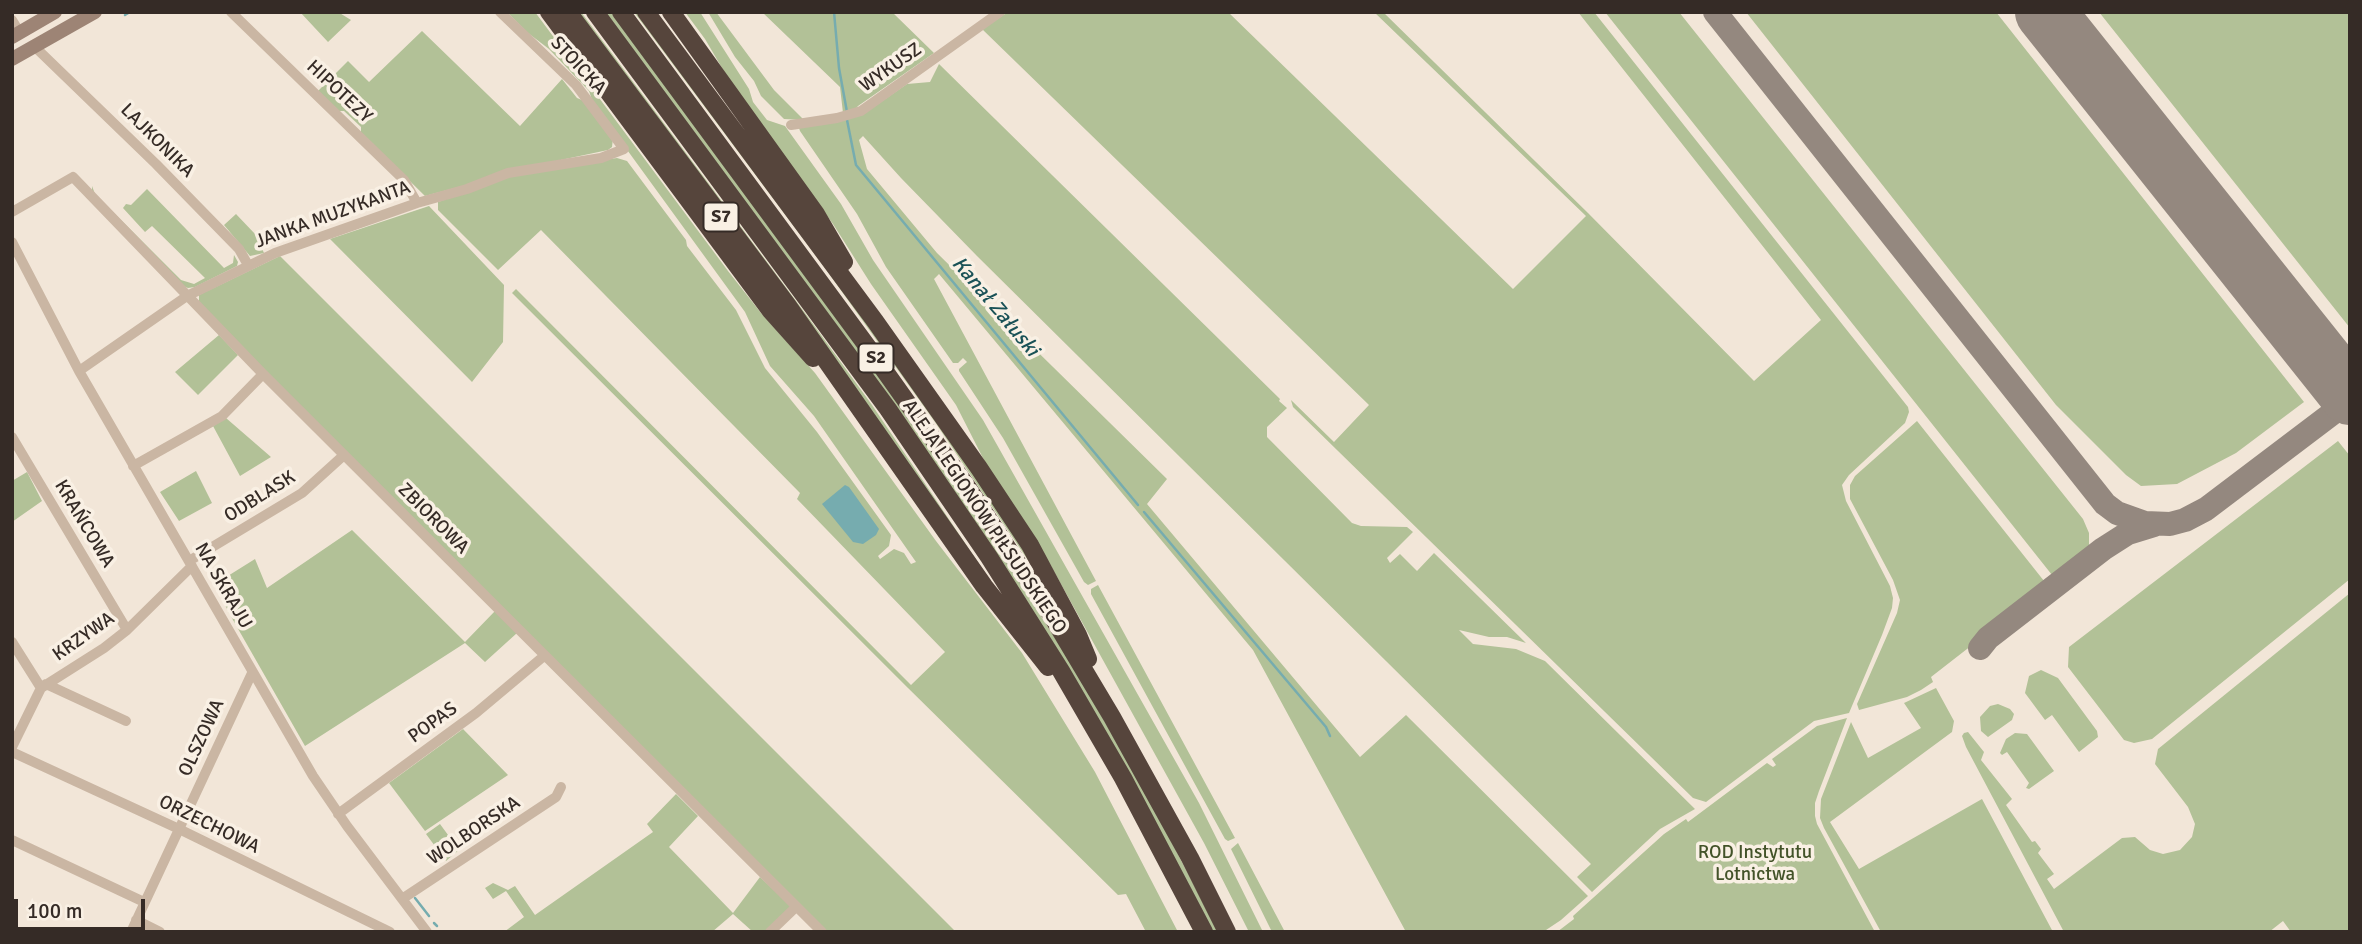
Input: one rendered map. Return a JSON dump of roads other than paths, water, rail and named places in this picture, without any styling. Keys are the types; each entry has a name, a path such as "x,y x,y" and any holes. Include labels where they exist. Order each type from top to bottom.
{"highway":[{"path":"549,12 770,310 872,423"},
{"name":"S7","path":"568,12 788,306 991,596 1083,709"},
{"name":"ALEJA LEGIONÓW PIŁSUDSKIEGO","path":"594,12 896,421 996,568 1083,709 1155,837 1204,932"},
{"name":"ALEJA LEGIONÓW PIŁSUDSKIEGO","path":"621,12 968,488 1047,608 1112,717 1190,858 1227,932"},
{"path":"646,12 875,321 1030,545 1078,635 1112,717"},
{"path":"671,12 816,214 875,321"}],"main road":[{"path":"15,30 55,12"},
{"path":"12,59 95,12"}],"street":[{"name":"HIPOTEZY","path":"231,12 404,180 417,203"},
{"name":"STOICKA","path":"500,12 576,85 624,149"},
{"name":"WYKUSZ","path":"791,125 837,118 861,111 1000,12"},
{"name":"LAJKONIKA","path":"35,47 165,173 239,249 248,265"},
{"name":"JANKA MUZYKANTA","path":"79,371 187,296 248,265 508,173 601,158 624,149"},
{"name":"ZBIOROWA","path":"12,212 73,177 263,374 822,932"},
{"name":"NA SKRAJU","path":"12,242 79,371 307,767 423,930"},
{"path":"133,466 222,416 263,374"},
{"name":"KRAŃCOWA","path":"12,437 127,630"},
{"name":"ODBLASK","path":"190,564 302,493 344,455"},
{"name":"KRZYWA","path":"43,686 104,648 127,630 190,564"},
{"path":"12,642 43,686 126,721"},
{"name":"POPAS","path":"338,814 476,713 544,656"},
{"name":"OLSZOWA","path":"131,932 252,673"},
{"path":"12,750 43,686"},
{"name":"ORZECHOWA","path":"12,750 390,932"},
{"name":"WOLBORSKA","path":"402,899 556,797 561,787"},
{"path":"12,840 144,902"},
{"path":"771,932 796,907"},
{"path":"136,920 160,932"}],"water":[{"path":"845,485 879,529 876,535 863,544 853,542 822,504"}],"waterway":[{"path":"125,15 130,12"},
{"name":"Kanał Załuski","path":"834,12 839,68 847,112"},
{"name":"Kanał Załuski","path":"847,120 856,165 1138,505"},
{"name":"Kanał Załuski","path":"1144,512 1326,727 1330,736"},
{"path":"415,898 429,916"},
{"path":"434,923 437,926"}],"park label":[{"name":"ROD Instytutu Lotnictwa","path":"1755,864"}]}
